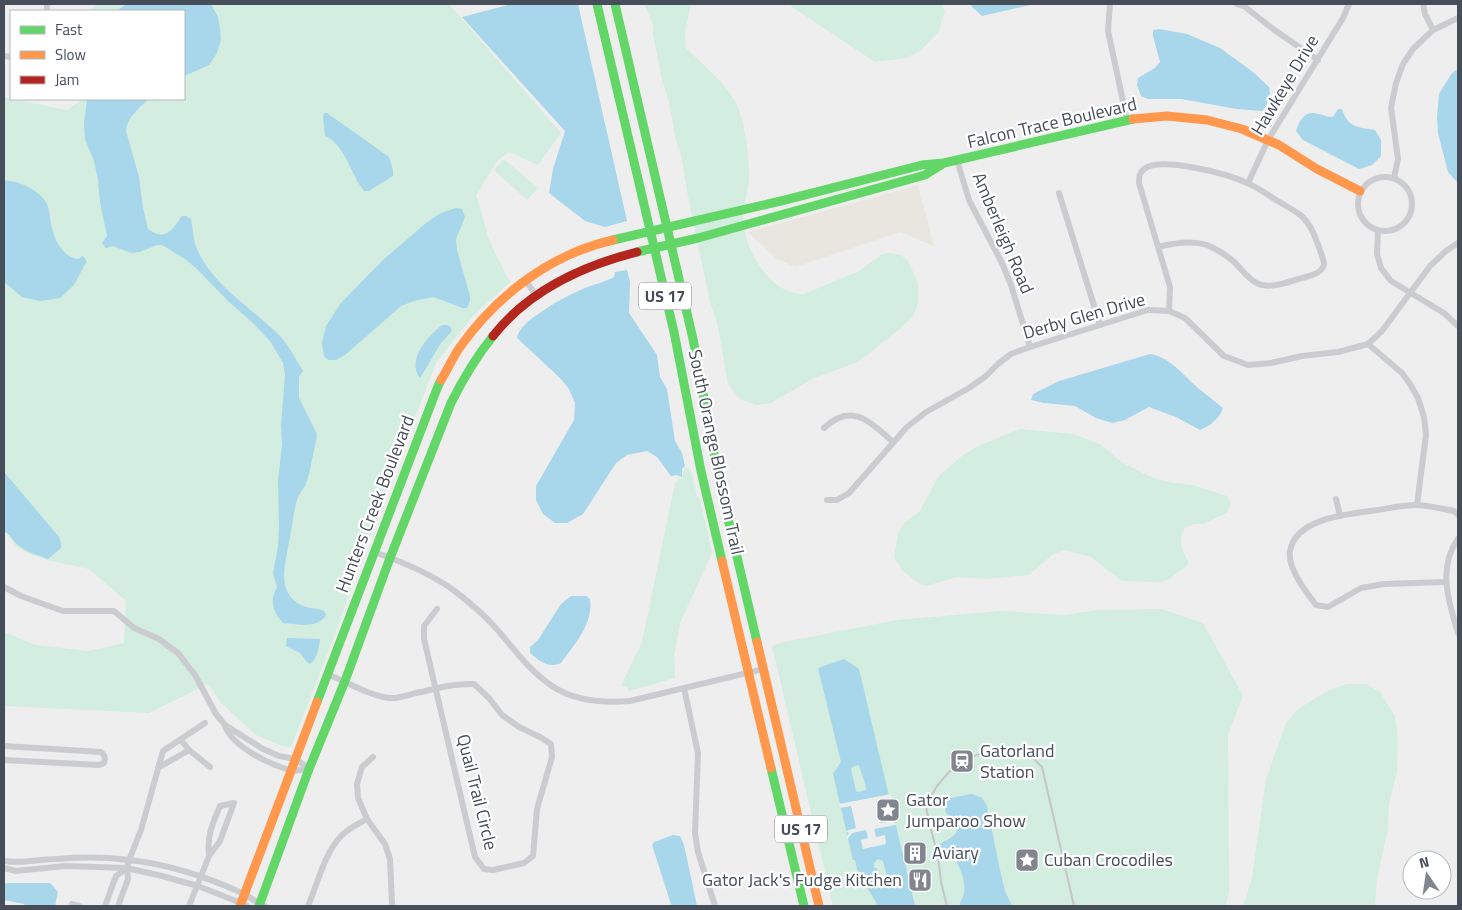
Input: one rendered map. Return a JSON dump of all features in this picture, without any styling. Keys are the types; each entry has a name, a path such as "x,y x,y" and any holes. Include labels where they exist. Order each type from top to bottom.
{"street":[{"name":"South Orange Blossom Trail","path":"597,4 674,332 701,471 804,906"},
{"name":"South Orange Blossom Trail","path":"615,4 672,245 701,380 719,480 819,906"},
{"path":"1110,4 1108,31 1127,120"},
{"path":"1237,4 1244,6 1318,60"},
{"name":"Hawkeye Drive","path":"1248,183 1268,140 1318,60 1343,18 1349,4"},
{"path":"1423,4 1433,30"},
{"path":"1394,178 1398,159 1391,108 1396,82 1403,64 1413,49 1433,30 1458,18"},
{"name":"Falcon Trace Boulevard","path":"668,227 785,200 922,165 944,163 1127,120 1166,116 1207,120 1242,129 1268,140 1317,169 1360,191"},
{"name":"Amberleigh Road","path":"957,160 967,201 1002,263 1030,346"},
{"name":"Falcon Trace Boulevard","path":"672,245 925,175 944,163"},
{"path":"1158,246 1190,242 1206,245 1220,251 1233,261 1251,280 1263,285 1276,285 1314,274 1324,264 1323,258 1309,224 1300,215 1248,183 1220,173 1193,167 1152,165 1144,169 1139,175 1139,183 1170,287 1170,311"},
{"path":"1394,178 1406,186 1411,195 1412,207 1408,220 1390,231 1378,231 1368,227 1358,211 1360,191 1372,179 1394,178"},
{"path":"1059,193 1100,325"},
{"name":"Hunters Creek Boulevard","path":"243,902 327,674 438,386 459,349 477,325 500,302 525,280 561,258 584,249 668,227"},
{"path":"1378,231 1377,254 1381,268 1391,281 1444,312 1458,326"},
{"path":"1416,505 1426,435 1424,417 1418,398 1402,373 1368,344 1382,331 1430,266 1458,243"},
{"name":"Hunters Creek Boulevard","path":"262,906 309,770 345,681 390,558 455,392 481,348 504,322 536,295 570,274 610,259 672,245"},
{"path":"525,280 536,295"},
{"name":"Derby Glen Drive","path":"827,500 837,500 849,493 907,427 926,412 970,388 1011,354 1030,346 1148,310 1170,311 1185,318 1224,356 1248,365 1271,364 1302,356 1338,352 1368,344"},
{"path":"824,428 832,420 854,415 869,421 893,442"},
{"path":"1336,499 1340,516"},
{"path":"1445,582 1361,588 1328,607 1316,605 1307,594 1292,566 1290,552 1297,535 1315,523 1340,516 1416,505 1454,511 1458,515"},
{"path":"1458,539 1448,562 1445,582 1458,633"},
{"path":"374,552 432,576 456,592 493,626 524,663 552,686 582,698 609,703 630,701 764,669"},
{"path":"4,587 21,596 63,611 114,611 134,628 159,639 178,653 195,675 216,714 225,724 263,749 279,756 296,759 309,770"},
{"path":"436,689 424,639 424,626 437,609"},
{"name":"Quail Trail Circle","path":"327,674 374,694 391,698 460,683 474,684 489,698 502,716 551,744 552,757 537,809 532,856 524,864 494,870 484,869 475,857 436,689"},
{"path":"684,688 698,754 695,833 698,852 715,906"},
{"path":"118,906 128,879 127,868 129,860 141,830 163,751 204,723"},
{"path":"225,724 228,733 241,746 257,756 291,770 309,770"},
{"path":"181,740 189,750 210,767"},
{"path":"4,746 100,752 104,755 105,759 104,763 98,765 4,760"},
{"path":"59,763 60,750"},
{"path":"158,768 189,750"},
{"path":"373,757 362,767 357,784 358,798 367,819 385,844 390,859 392,904"},
{"path":"189,906 209,856 220,841 234,803 220,806 210,828 208,841 209,856"},
{"path":"308,906 329,853 341,836 353,826 367,819"},
{"path":"4,861 13,862 55,858 129,860 166,867 201,878 243,902"},
{"path":"4,868 16,871 65,866 127,868 198,886 243,902 262,906"},
{"path":"105,906 116,876 127,868"},
{"path":"801,896 816,892"},
{"path":"72,904 79,906"}],"shaded area":[{"path":"918,185 934,246 900,232 795,267 777,259 748,232"}],"green space":[{"path":"96,4 449,4 561,133 538,165 509,152 497,161 476,196 489,239 510,282 472,317 436,363 291,747 282,746 256,735 222,704 208,684 149,713 4,706 4,632 36,645 88,651 124,643 126,601 89,569 29,554 15,545 4,532 4,97 10,98 10,100 66,110 80,100 185,100 185,10 92,10"},
{"path":"644,4 691,4 685,33 686,48 714,75 733,97 740,112 749,168 749,182 743,215 745,233 754,257 770,279 780,287 804,294 859,271 882,254 889,253 901,255 908,261 918,283 918,304 913,316 900,329 858,362 812,379 771,403 757,405 740,399 728,384 717,322 710,302 681,155 662,80 653,34 653,24"},
{"path":"790,4 942,4 945,11 939,31 921,50 906,58 875,62"},
{"path":"504,159 538,188 527,200 494,170"},
{"path":"1020,429 1073,434 1102,445 1121,462 1151,477 1168,482 1192,485 1227,496 1231,503 1227,513 1203,524 1195,524 1184,528 1182,546 1189,562 1187,566 1169,579 1161,582 1122,581 1091,557 1064,550 1052,555 1029,575 986,579 957,577 926,586 918,583 902,570 894,558 898,533 904,523 920,511 938,477 963,455 978,446"},
{"path":"685,467 691,470 697,496 700,499 712,553 680,623 674,657 675,678 629,691 627,686 621,686 642,642 675,483 682,477"},
{"path":"1162,609 1203,623 1243,696 1228,735 1229,892 1226,906 833,906 772,646 897,620 1001,611 1065,615 1098,610"},
{"path":"1347,684 1366,684 1380,692 1395,716 1398,742 1397,771 1389,804 1388,829 1377,879 1375,906 1243,906 1252,878 1266,779 1286,723 1298,709 1327,691"}],"water":[{"path":"127,4 211,4 218,17 220,28 221,40 217,53 209,65 185,76 185,10 118,10"},
{"path":"512,4 578,4 627,221 605,227 585,221 549,193 553,169 565,131 462,17"},
{"path":"971,4 1035,4 982,16"},
{"path":"1159,29 1187,34 1220,48 1253,72 1269,87 1270,93 1266,107 1262,111 1237,109 1181,99 1148,99 1141,96 1137,85 1138,78 1155,68 1160,62 1153,36 1153,30"},
{"path":"1458,69 1458,183 1448,172 1438,133 1437,117 1439,94 1452,73"},
{"path":"87,100 148,100 131,117 126,131 139,177 148,229 154,233 164,234 172,230 182,216 191,219 197,249 204,262 223,285 279,335 303,371 299,377 299,398 317,436 309,474 296,503 284,577 288,593 293,600 301,605 324,611 326,614 321,621 305,625 283,623 273,606 273,597 277,587 273,573 278,547 279,526 278,481 282,444 281,425 285,375 283,363 270,341 185,259 162,245 131,253 113,246 106,248 102,243 107,236 100,202 98,180 94,161 85,139 84,123"},
{"path":"1338,109 1342,109 1347,120 1354,126 1375,130 1381,140 1381,156 1372,165 1359,169 1303,140 1296,131 1300,122 1309,113 1333,117"},
{"path":"324,113 327,113 389,157 393,176 369,191 364,191 343,153 332,140 325,136"},
{"path":"4,180 23,184 42,197 48,207 53,233 60,248 73,258 78,259 83,256 87,262 74,285 60,298 40,301 22,297 4,282"},
{"path":"456,208 462,209 465,217 456,239 457,250 470,296 467,308 433,297 414,301 401,306 345,355 336,360 328,360 324,356 322,343 326,326 341,303 383,260 426,223 441,213"},
{"path":"627,270 630,282 629,313 657,355 660,377 667,389 675,441 682,453 685,466 682,469 682,477 677,475 671,476 657,457 647,451 627,455 616,463 583,514 567,523 555,523 543,514 536,500 536,486 574,420 575,403 569,389 560,378 517,338 522,328 528,322 555,303 578,291 614,277 615,272"},
{"path":"442,325 450,326 452,331 441,343 420,378 416,371 417,356 425,342"},
{"path":"1150,354 1170,363 1223,408 1220,415 1200,430 1176,417 1149,407 1125,420 1112,423 1096,418 1075,406 1031,400 1033,394 1059,381"},
{"path":"4,472 59,537 61,548 48,559 21,547 4,531"},
{"path":"571,596 586,596 590,599 589,617 582,633 561,663 548,665 530,653 530,647 538,640 561,604"},
{"path":"287,638 320,639 314,660 310,664 300,653 286,646"},
{"path":"844,659 859,669 915,906 877,906 858,873 855,860 853,860 833,774 841,762 818,668","holes":["859,765 866,790 858,792 856,791 851,769","878,859 883,861 888,880 884,885 880,883 875,874 878,873 877,868 874,868 874,863"]},
{"path":"972,794 982,798 987,806 1005,891 1012,906 960,906 964,889 960,870 954,857 942,857 940,844 957,832 956,826 946,813 947,800"},
{"path":"673,835 680,836 684,845 697,906 672,906 671,904 652,845 654,842"},
{"path":"50,883 58,892 55,906 26,906 4,900 4,884"}],"pier":[{"path":"891,794 896,825 874,829 876,837 885,835 886,844 863,849 861,840 868,838 866,830 852,833 847,840 849,833 846,831 856,828 851,806 840,808 839,804","holes":["889,798 886,801 886,804 890,805 891,808 884,811 891,810 892,814 888,817 889,822 881,823 876,801"]}],"railway":[{"path":"947,906 926,805 937,786 962,761 986,751 1014,750 1030,755 1042,767 1074,906"}],"traffic: fast":[{"path":"597,4 674,332 701,471 722,561"},
{"path":"615,4 693,339 719,480 757,642"},
{"path":"613,240 785,200 922,165 944,163 1133,119"},
{"path":"637,252 698,238 925,175 941,165"},
{"path":"259,906 309,769 345,681 390,558 451,403 470,368 493,336"},
{"path":"317,702 441,380"},
{"path":"771,768 804,906"}],"traffic: slow":[{"path":"1133,119 1167,116 1207,120 1242,129 1279,145 1317,169 1360,191"},
{"path":"441,380 457,351 491,310 508,294 527,279 568,255 590,246 613,240"},
{"path":"722,561 771,768"},
{"path":"757,642 819,906"},
{"path":"240,906 317,702"}],"traffic: jam":[{"path":"493,336 523,305 558,282 596,265 637,252"}],"place":[{"name":"Gatorland Station","path":"962,761"},
{"name":"Gator Jumparoo Show","path":"888,810"},
{"name":"Aviary","path":"915,853"},
{"name":"Cuban Crocodiles","path":"1027,860"},
{"name":"Gator Jack's Fudge Kitchen","path":"920,880"}]}
